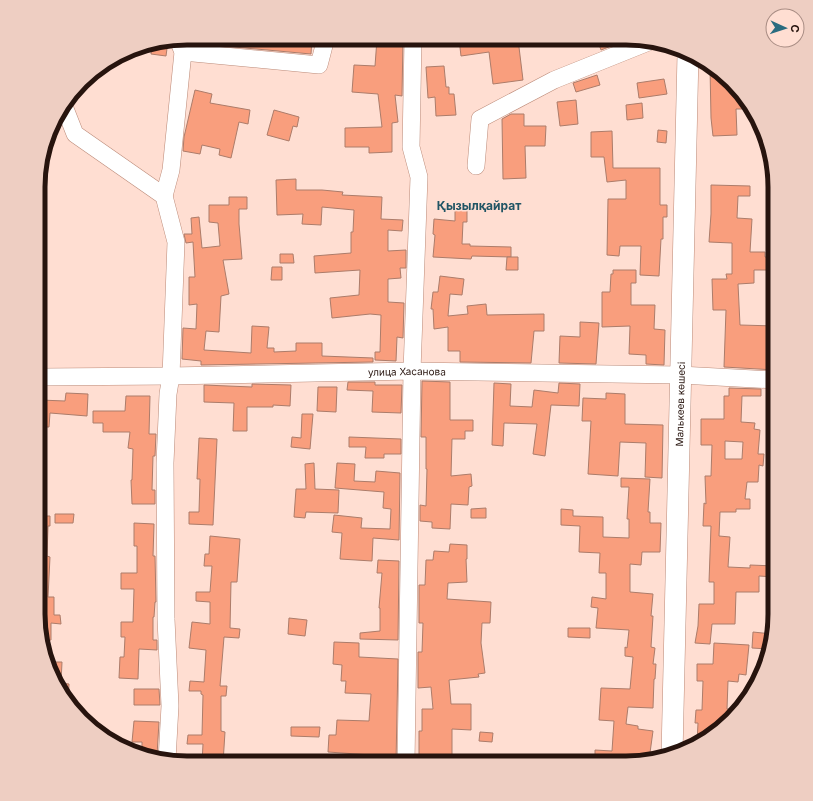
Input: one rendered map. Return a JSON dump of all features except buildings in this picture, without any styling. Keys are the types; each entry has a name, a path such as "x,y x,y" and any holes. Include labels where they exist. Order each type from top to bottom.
{"main road":[{"name":"Малькеев көшесі","path":"672,748 688,59"}],"street":[{"path":"167,755 170,706 166,619 165,463 168,394 171,376 176,242 164,196 171,170 180,46 319,65 324,45"},
{"path":"406,756 412,370 419,177 411,147 413,45"},
{"path":"476,166 480,120 554,80 640,46"},
{"path":"66,112 75,134 164,196"},
{"name":"улица Хасанова","path":"45,377 171,376 412,370 680,375 768,380"}],"district":[{"name":"Қызылқайрат","path":"479,205"}]}
